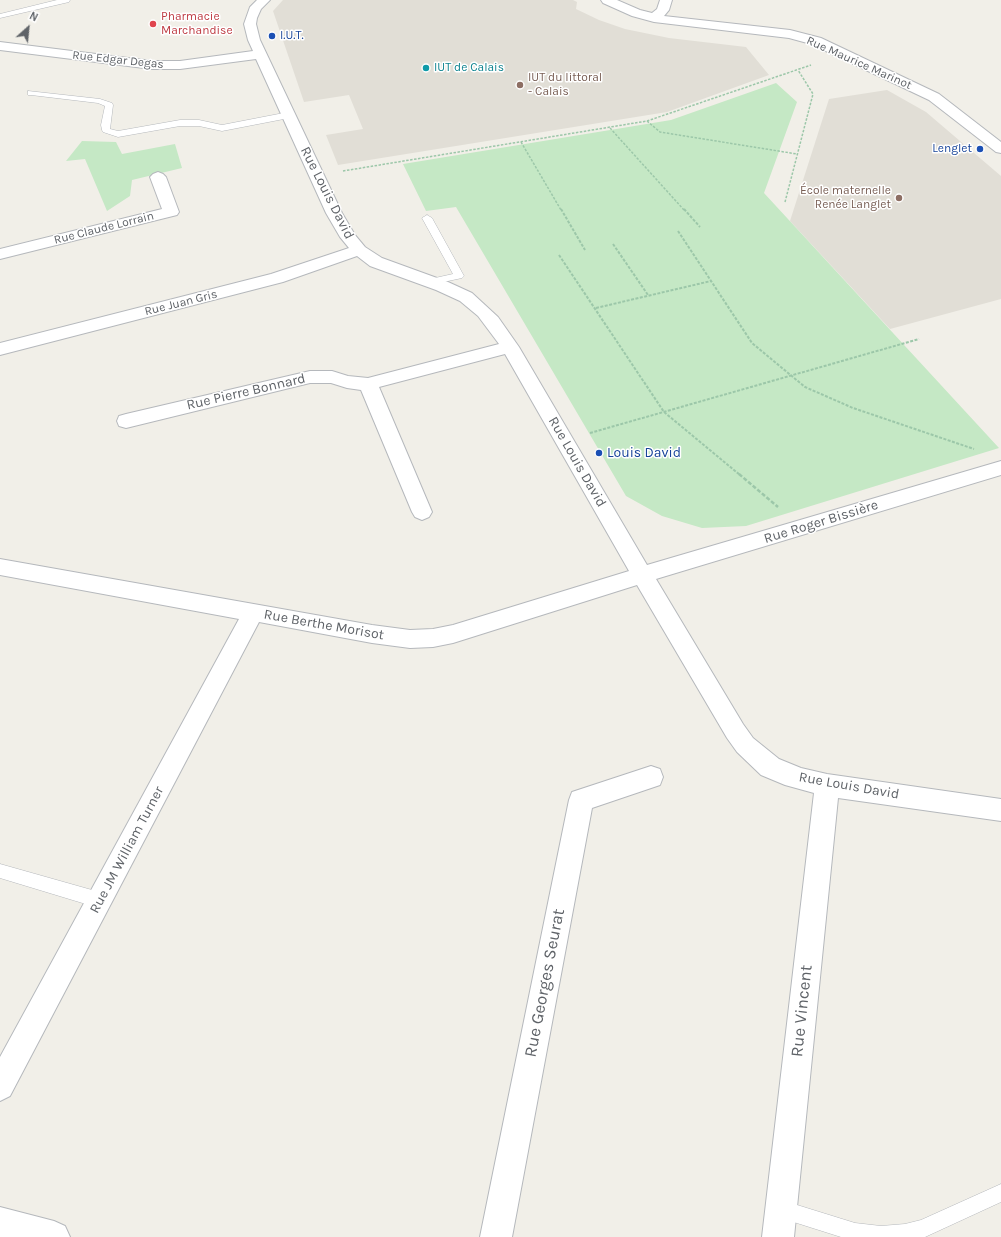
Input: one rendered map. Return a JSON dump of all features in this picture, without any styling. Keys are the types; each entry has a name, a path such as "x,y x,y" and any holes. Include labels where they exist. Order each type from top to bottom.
{"street":[{"name":"Rue Louis David","path":"264,0 253,12 250,24 254,40 343,229 353,244 376,262 454,291 475,304 492,320 510,347 642,575 735,731 745,745 770,767 785,774 826,785 1001,810"},
{"name":"Rue Maurice Marinot","path":"607,0 636,13 654,18 790,34 816,41 934,97 1001,149"},
{"path":"654,18 663,10 666,0"},
{"name":"Rue Edgar Degas","path":"0,46 152,66 180,65 260,54"},
{"path":"981,133 999,129"},
{"name":"Rue Claude Lorrain","path":"0,254 171,212 158,177"},
{"name":"Rue Juan Gris","path":"0,349 277,278 359,250"},
{"name":"Rue Pierre Bonnard","path":"126,421 310,377 332,377 347,382 368,384 510,347"},
{"path":"368,384 422,512"},
{"name":"Rue Roger Bissière","path":"642,575 1001,468"},
{"name":"Rue Berthe Morisot","path":"0,567 410,640 433,638 467,629 642,575"},
{"name":"Rue JM William Turner","path":"0,1086 253,613"},
{"name":"Rue Georges Seurat","path":"496,1237 581,800 651,778"},
{"name":"Rue Vincent","path":"778,1237 826,785"},
{"path":"0,1223 54,1237"}],"lane":[{"path":"0,16 66,0"},
{"path":"31,93 100,101 109,105 105,124 106,130 118,134 180,123 200,123 222,128 289,115"},
{"path":"426,218 459,276 429,282"},
{"path":"0,871 99,900"},
{"path":"781,1210 855,1232 881,1235 905,1233 922,1229 1001,1193"}],"path":[{"path":"317,175 648,121 844,54"},
{"path":"785,202 813,94 798,70"},
{"path":"648,121 660,132 797,154"},
{"path":"610,128 700,227"},
{"path":"521,142 585,250"},
{"path":"678,231 752,343 805,387 853,408 979,450"},
{"path":"613,244 648,295"},
{"path":"559,255 596,308 664,412 803,527"},
{"path":"596,308 711,281"},
{"path":"564,441 919,340"}],"shaded area":[{"name":"IUT du littoral - Calais","path":"283,0 573,0 577,2 576,9 599,20 625,29 669,38 746,47 769,75 667,112 338,165 326,135 363,129 349,95 304,102 273,11"},
{"name":"École maternelle Renée Langlet","path":"887,90 926,112 1001,176 1001,299 890,329 790,221 829,99"}],"green space":[{"path":"776,83 797,102 764,193 999,448 746,526 702,528 662,516 626,496 456,207 426,211 403,164 671,120"},
{"path":"82,141 116,142 122,154 175,144 182,168 132,180 130,196 107,211 85,159 66,161"}],"place":[{"name":"Pharmacie Marchandise","path":"153,24"},
{"name":"I.U.T.","path":"272,36"},
{"name":"IUT de Calais","path":"426,68"},
{"name":"IUT du littoral - Calais","path":"520,85"},
{"name":"Lenglet","path":"980,149"},
{"name":"École maternelle Renée Langlet","path":"899,198"},
{"name":"Louis David","path":"599,453"}]}
